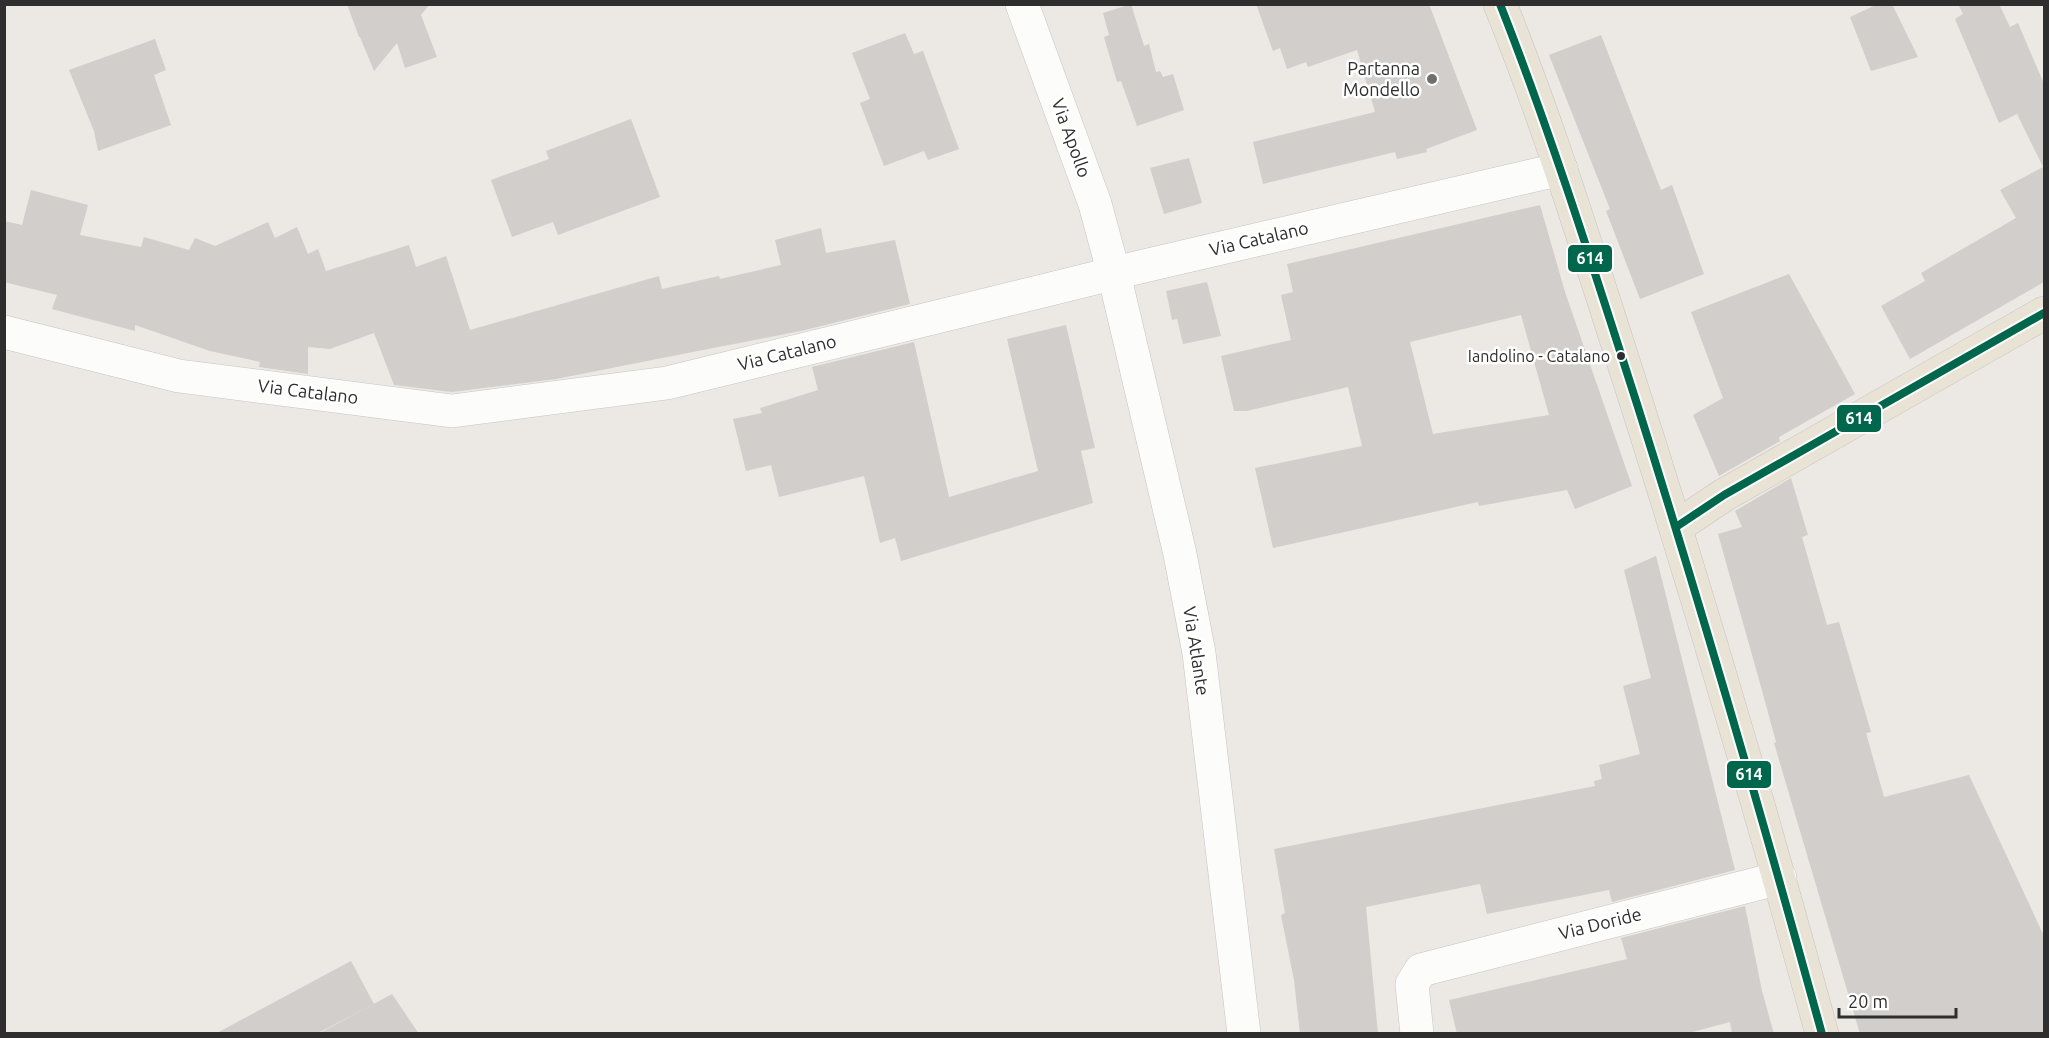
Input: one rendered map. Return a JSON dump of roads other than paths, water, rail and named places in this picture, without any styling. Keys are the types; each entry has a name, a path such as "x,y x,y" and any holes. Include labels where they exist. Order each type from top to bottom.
{"main road":[{"path":"1500,4 1531,82 1561,169 1676,527 1780,878 1822,1034"},
{"path":"1676,527 1724,495 2044,313"}],"street":[{"name":"Via Apollo","path":"1022,4 1095,204 1114,274"},
{"name":"Via Catalano","path":"4,332 179,376 452,411 667,383 1114,274 1561,169"},
{"name":"Via Atlante","path":"1114,274 1180,554 1198,652 1244,1034"},
{"name":"Via Doride","path":"1417,1034 1412,984 1421,970 1780,878"}],"place":[{"name":"Partanna Mondello","path":"1432,79"},
{"name":"Iandolino - Catalano","path":"1621,356"}]}
